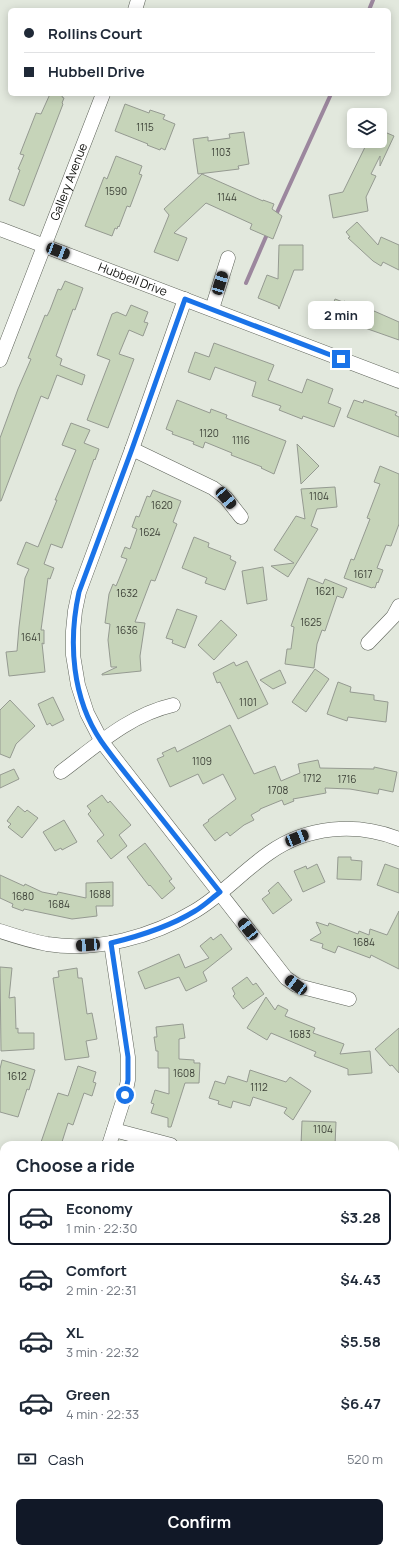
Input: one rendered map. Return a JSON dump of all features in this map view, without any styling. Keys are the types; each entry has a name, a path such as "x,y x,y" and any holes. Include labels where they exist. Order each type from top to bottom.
{"street":[{"name":"Gallery Avenue","path":"0,360 102,96"},
{"name":"Hubbell Drive","path":"0,229 212,309 399,382"},
{"path":"212,309 228,258"},
{"path":"185,299 79,592 74,618 73,655 78,685 87,713 102,742 286,978 296,985 349,999"},
{"path":"132,449 213,488 226,498 240,517"},
{"path":"368,643 392,617 399,606"},
{"path":"61,772 128,723 141,716 173,705"},
{"path":"0,931 23,939 48,944 74,946 111,943 140,936 166,926 196,911 269,852 287,842 307,834 332,829 349,828 374,831 399,839"},
{"path":"110,1141 125,1095 128,1080 128,1057 111,943"},
{"path":"114,1130 156,1141"}],"building":[{"path":"49,96 62,96 64,98 24,206 9,200 20,170 18,169 24,155 20,154 36,113 41,114"},
{"path":"125,104 149,113 150,110 165,115 163,119 175,124 165,150 161,148 160,150 115,131"},
{"path":"244,132 249,164 238,166 239,169 198,174 193,139 208,137 208,141 230,138 229,134"},
{"path":"387,133 394,136 380,166 380,156 371,174 376,176 366,197 368,211 333,218 329,195 343,192 365,148 387,148"},
{"path":"116,156 142,166 139,174 142,175 130,207 127,206 119,227 118,226 117,229 115,228 112,236 85,226 104,177 107,179"},
{"path":"202,174 263,201 274,204 272,209 282,216 273,239 250,229 252,224 206,203 174,233 187,238 178,261 154,252 169,215 164,209"},
{"path":"357,222 378,245 381,237 399,245 399,270 383,262 381,266 373,261 348,238 350,237 346,232"},
{"path":"279,245 303,245 303,270 294,270 279,309 278,306 258,298 267,275 278,279"},
{"path":"65,281 83,288 75,310 73,309 56,356 62,359 60,365 85,375 82,385 57,375 48,399 41,396 0,501 0,438 31,359 28,358 45,315 47,316 58,289 61,290"},
{"path":"335,299 344,301 365,311 366,309 374,311 399,322 399,340 365,328 366,326 352,320 341,318 330,313"},
{"path":"131,305 148,312 144,322 148,323 143,336 129,330 119,354 134,359 108,428 87,420 110,360 97,355 112,314 117,312 126,316"},
{"path":"214,343 274,365 268,380 302,393 307,379 333,389 328,403 341,408 334,427 303,416 302,419 279,410 281,406 252,396 256,382 215,367 210,380 188,372 195,352 209,357"},
{"path":"177,400 210,413 211,409 227,415 226,418 286,441 274,474 261,468 262,467 231,455 232,453 205,442 203,448 193,444 194,442 172,434 173,432 166,429"},
{"path":"354,400 363,403 364,400 397,412 395,415 399,417 399,437 347,417"},
{"path":"71,423 90,430 84,443 99,449 62,548 51,544 44,564 54,568 50,579 48,578 41,630 44,630 44,644 42,643 45,672 9,676 6,652 17,651 25,578 29,569 17,564 26,542 38,547 57,500 55,500 76,450 62,445"},
{"path":"297,444 319,466 301,484"},
{"path":"380,466 399,474 399,524 391,546 386,545 377,568 383,570 375,588 372,588 344,578 351,559 354,560 370,519 367,518 380,484 374,482"},
{"path":"335,487 337,507 317,509 311,526 318,529 288,577 271,566 294,563 274,550 296,516 305,519 301,489"},
{"path":"153,490 181,501 173,522 177,524 155,581 151,580 135,622 145,623 140,656 141,671 102,675 117,667 111,667 108,640 110,624 105,623 109,594 113,584 116,586 127,559 121,557 125,547 130,549 137,529 132,527 136,516 139,517 147,496 150,497"},
{"path":"194,537 209,543 208,547 231,556 230,559 236,562 225,590 205,583 207,578 182,568"},
{"path":"263,567 267,600 247,604 242,571"},
{"path":"308,578 323,584 325,579 347,588 343,598 337,596 325,631 322,630 317,644 314,668 285,664 287,649 291,649 294,627 291,626"},
{"path":"177,609 197,616 185,648 172,643 173,640 166,638"},
{"path":"221,620 237,635 214,660 198,645"},
{"path":"247,661 268,704 238,719 220,682 217,683 213,673 234,662 236,666"},
{"path":"315,669 329,679 306,712 292,702"},
{"path":"280,670 286,683 273,689 260,680"},
{"path":"338,682 351,687 350,692 374,695 374,700 388,702 386,722 348,717 347,721 327,714"},
{"path":"53,697 64,720 52,726 50,723 47,725 38,704"},
{"path":"10,700 35,726 16,744 10,758 0,754 0,710"},
{"path":"230,725 254,774 275,766 281,781 300,773 298,764 318,760 320,768 374,769 374,767 397,772 393,792 379,789 378,794 350,789 325,788 326,793 293,799 294,801 284,805 282,800 260,809 251,815 254,820 244,825 230,836 227,832 215,841 203,825 236,799 223,774 203,784 198,774 170,787 157,759 164,756 162,753 175,747 177,752"},
{"path":"14,769 19,779 0,788 0,775"},
{"path":"102,795 108,803 110,801 131,825 119,835 127,846 111,859 97,841 104,835 88,814 91,811 87,806"},
{"path":"18,806 25,812 27,810 38,818 22,838 8,827 11,824 7,821"},
{"path":"64,820 77,842 62,850 61,848 55,851 43,832"},
{"path":"145,843 172,879 169,881 175,888 162,899 150,885 149,886 127,857"},
{"path":"338,857 351,857 351,860 362,861 361,880 337,879"},
{"path":"317,864 325,882 303,892 294,871 306,866 307,869"},
{"path":"385,864 399,869 399,893 377,885"},
{"path":"0,875 42,892 57,895 58,892 86,898 86,883 113,882 113,906 96,906 97,916 72,919 24,909 23,911 12,907 13,904 0,898"},
{"path":"278,882 292,900 273,914 262,899 270,893 268,891"},
{"path":"399,911 399,969 371,955 370,958 338,946 335,953 322,948 323,944 310,940 321,933 316,922 328,926 329,923 358,934 359,931 369,935 370,929 387,935"},
{"path":"221,934 232,949 203,972 207,981 186,991 179,977 145,989 138,972 179,954 185,968 209,958 200,946 211,937 213,940"},
{"path":"0,967 12,968 9,998 15,997 16,1029 18,1028 18,1033 34,1033 34,1049 1,1051"},
{"path":"77,968 78,978 82,978 87,1014 92,1013 97,1039 86,1041 89,1057 65,1060 53,978 59,977 58,971"},
{"path":"247,977 253,985 256,983 264,994 243,1009 233,996 235,994 232,988"},
{"path":"266,997 275,1010 278,1005 288,1010 285,1016 315,1028 313,1033 344,1044 340,1054 370,1051 372,1073 348,1075 348,1069 314,1056 316,1052 271,1033 267,1040 247,1028"},
{"path":"183,1024 185,1038 179,1039 179,1059 194,1060 194,1063 200,1063 199,1083 185,1083 171,1127 168,1127 168,1118 151,1113 154,1104 151,1103 155,1090 169,1094 169,1068 158,1068 158,1051 156,1051 154,1037 157,1037 156,1027"},
{"path":"399,1028 399,1073 392,1065 390,1066 375,1049"},
{"path":"2,1060 35,1070 18,1117 0,1112 0,1069"},
{"path":"78,1066 96,1072 93,1082 96,1083 92,1096 84,1093 73,1125 68,1123 62,1141 41,1141 58,1093 68,1096"},
{"path":"250,1070 286,1082 290,1077 311,1091 293,1120 284,1113 287,1108 253,1097 250,1106 233,1101 231,1108 218,1104 219,1101 209,1098 215,1081 225,1084 228,1076 247,1082"},
{"path":"302,1121 336,1122 335,1141 301,1141"}],"waterway":[{"path":"370,8 373,0"},
{"path":"275,217 330,96"},
{"path":"246,283 268,232"}],"route":[{"path":"125,1095 128,1080 128,1057 111,943 140,936 166,926 196,911 220,892 102,742 87,713 78,685 73,655 73,631 79,592 185,299 341,359"}]}
